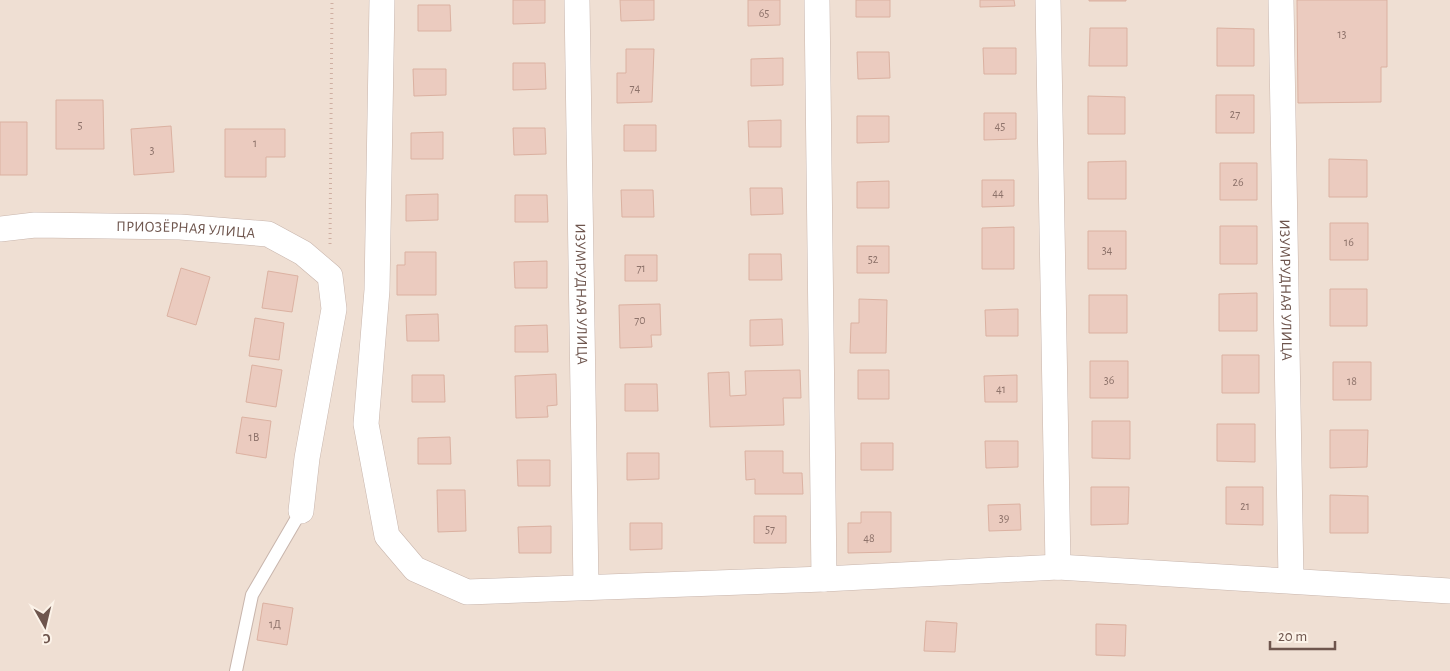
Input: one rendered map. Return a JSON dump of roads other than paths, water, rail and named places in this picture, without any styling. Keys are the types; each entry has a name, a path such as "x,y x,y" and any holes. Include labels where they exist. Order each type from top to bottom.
{"street":[{"path":"382,0 377,290 366,424 386,536 415,569 467,592 824,579 1058,567 1450,591"},
{"name":"ИЗУМРУДНАЯ УЛИЦА","path":"577,0 586,587"},
{"path":"817,0 824,579"},
{"path":"1048,0 1058,567"},
{"name":"ИЗУМРУДНАЯ УЛИЦА","path":"1282,0 1290,580"},
{"name":"ПРИОЗЁРНАЯ УЛИЦА","path":"0,229 35,225 180,227 268,234 303,253 330,276 334,309 307,458 301,511"}],"lane":[{"path":"236,671 252,595 301,511"}]}
